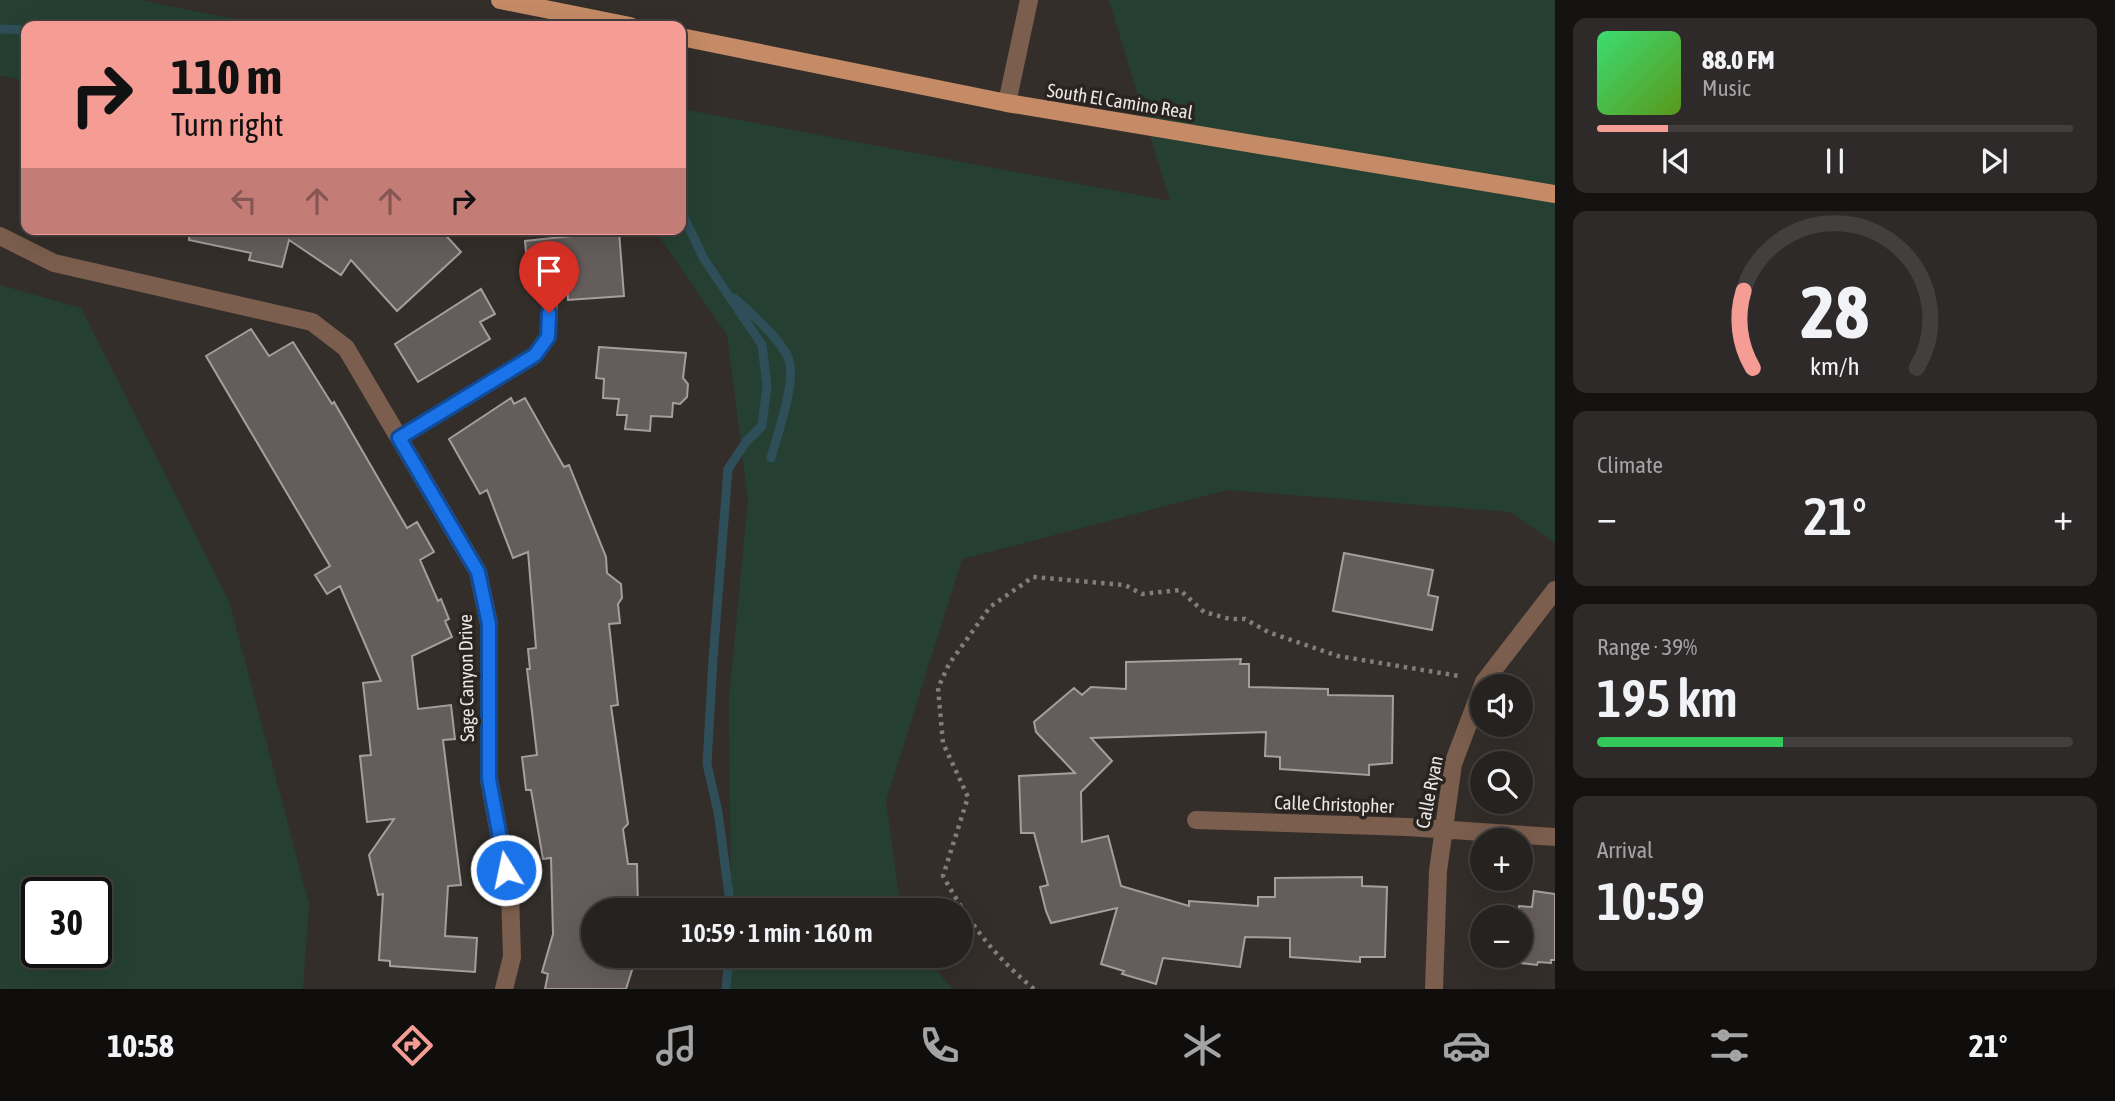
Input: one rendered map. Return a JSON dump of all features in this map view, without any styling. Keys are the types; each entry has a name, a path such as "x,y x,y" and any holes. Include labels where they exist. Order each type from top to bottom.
{"main road":[{"path":"499,0 605,21"},
{"name":"South El Camino Real","path":"686,38 1007,103 1555,194"}],"street":[{"path":"1007,103 1029,0"},
{"name":"Sage Canyon Drive","path":"0,236 54,262 312,322 346,348 478,572 489,624 489,779 510,893 512,957 504,989"},
{"name":"Calle Ryan","path":"1434,989 1442,829 1453,764 1484,682 1555,590"},
{"name":"Calle Christopher","path":"1196,820 1442,829 1555,837"}],"lane":[{"path":"399,438 535,355 548,337 551,289"}],"path":[{"path":"1034,989 998,958 976,931 943,876 968,797 943,743 938,688 949,664 990,607 1032,577 1125,585 1142,594 1180,590 1204,611 1230,619 1245,619 1268,632 1338,656 1460,676"}],"green space":[{"path":"0,0 139,0 245,21 21,21 21,80 0,75"},
{"path":"1109,0 1555,0 1555,543 1511,512 1227,490 962,559 886,801 899,898 731,898 729,698 748,500 727,335 658,235 686,235 686,110 1170,201"},
{"path":"0,285 81,308 229,601 309,904 303,989 0,989"},
{"path":"728,968 933,968 953,989 726,989"}],"building":[{"path":"189,235 445,235 461,252 397,311 351,260 341,275 289,240 282,267 249,260 251,253 189,240"},
{"path":"581,235 619,235 624,296 568,300 566,271 528,274 525,241"},
{"path":"481,289 495,314 480,322 490,339 418,382 395,344"},
{"path":"251,329 269,356 293,342 332,404 334,402 407,528 417,522 434,552 420,560 438,601 441,599 449,619 445,621 452,637 412,656 418,709 451,705 455,739 443,740 461,885 448,886 445,936 477,938 475,972 390,966 390,961 379,960 383,894 378,895 369,855 394,819 367,822 360,756 371,755 363,683 381,681 340,586 327,594 315,575 330,566 206,356"},
{"path":"599,347 686,353 683,378 688,384 687,397 680,404 673,403 672,417 651,416 650,431 625,429 627,415 617,415 619,399 603,398 604,379 596,378"},
{"path":"511,398 514,404 525,398 564,467 569,465 606,557 607,573 621,584 622,598 618,604 620,623 609,624 618,705 611,706 628,824 623,829 628,864 637,864 638,898 581,898 581,968 633,968 626,989 545,989 548,974 542,972 553,934 551,858 543,859 531,790 526,790 522,757 537,755 527,669 530,669 528,649 536,648 528,552 513,558 487,490 480,494 449,439"},
{"path":"1344,553 1433,570 1428,595 1438,597 1432,630 1333,611"},
{"path":"1241,659 1240,664 1249,664 1249,687 1328,689 1328,695 1393,696 1392,763 1369,765 1369,775 1280,769 1280,757 1265,756 1266,732 1091,738 1112,761 1081,792 1082,842 1108,836 1121,886 1189,906 1189,901 1258,906 1258,897 1275,897 1275,878 1362,877 1362,886 1387,887 1385,957 1360,957 1360,962 1290,957 1290,938 1245,937 1240,967 1163,958 1156,984 1122,974 1124,971 1101,964 1117,908 1051,923 1046,911 1040,887 1048,885 1034,833 1021,833 1019,776 1075,773 1036,732 1034,722 1074,688 1082,695 1091,687 1126,689 1126,662"},
{"path":"1534,891 1555,894 1555,960 1551,960 1551,963 1533,964"}],"waterway":[{"path":"0,29 21,30"},
{"path":"686,221 704,259 762,345 767,386 762,426 746,442 728,469 713,659 707,764 718,812 729,898"},
{"path":"734,298 776,339 790,365 786,406 771,458"},
{"path":"726,989 728,968"}],"route":[{"path":"506,870 489,779 489,624 478,572 399,438 535,355 548,337 549,313"}]}
